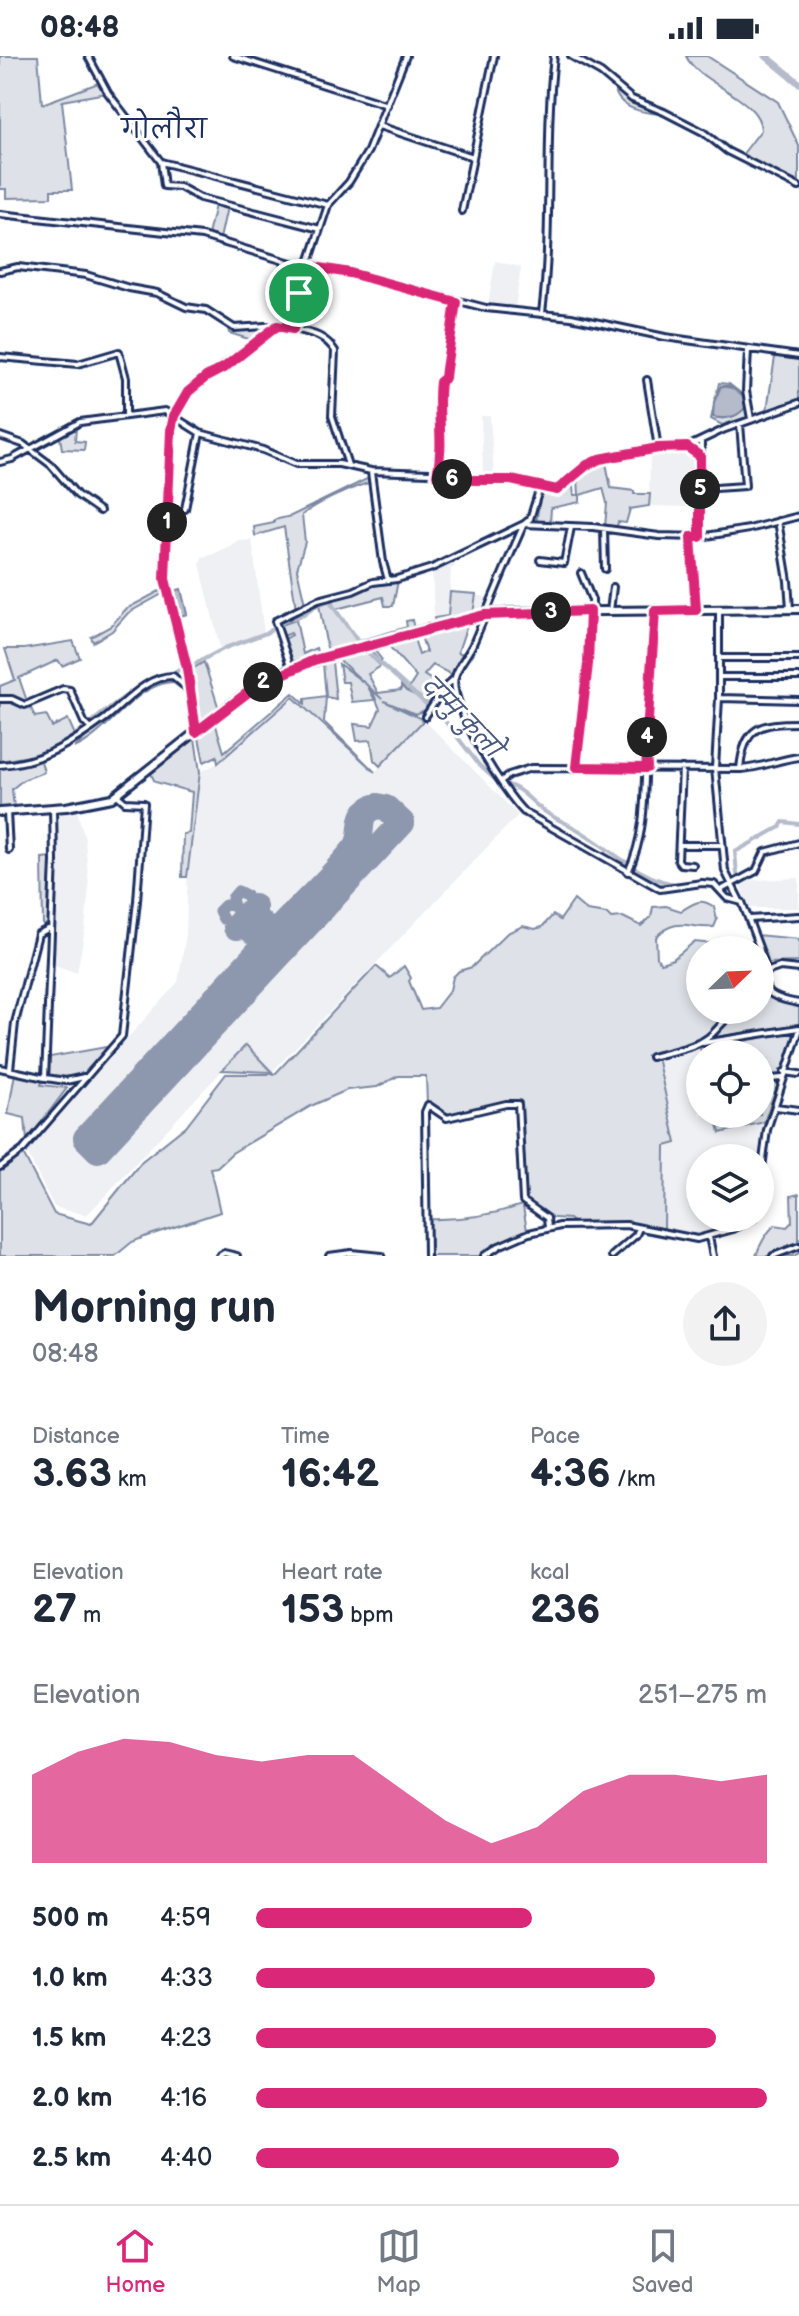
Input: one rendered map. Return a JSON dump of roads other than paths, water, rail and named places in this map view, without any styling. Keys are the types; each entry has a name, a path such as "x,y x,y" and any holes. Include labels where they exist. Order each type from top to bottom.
{"main road":[{"path":"4,811 53,808 101,801 117,795 255,687 291,668 484,615 799,609"}],"street":[{"path":"88,56 108,93 161,162 164,186 180,187 200,198 320,229"},
{"path":"233,56 387,105"},
{"path":"293,329 299,293 328,205 358,170 406,56"},
{"path":"462,211 494,56"},
{"path":"542,314 550,173 549,111 554,56"},
{"path":"571,56 601,73 632,99 703,132 727,151 799,187"},
{"path":"379,126 473,157"},
{"path":"161,162 328,205"},
{"path":"0,214 202,236 456,302 799,356"},
{"path":"0,271 18,267 86,275 157,293 186,307 206,310 234,328 277,326 320,336 330,343 337,356 332,416 344,459 350,467"},
{"path":"437,475 442,435 439,390 440,382 445,378 456,302"},
{"path":"196,732 187,668 165,579 171,430 174,416 188,392 277,326"},
{"path":"748,350 746,391 751,419"},
{"path":"0,357 78,364 119,352 126,378 126,416"},
{"path":"647,380 658,448"},
{"path":"0,462 30,450 80,422 165,411 200,433 263,450 296,464 339,464 371,471 416,472 455,480 511,480 559,490 596,460 658,448 687,447 751,419 799,406"},
{"path":"700,489 745,486 740,424"},
{"path":"185,509 200,433"},
{"path":"0,436 9,438 51,465 77,495 100,511"},
{"path":"700,537 701,442"},
{"path":"687,447 700,456"},
{"path":"371,471 388,580"},
{"path":"425,717 444,688 455,678 472,647 524,524 534,511 540,487"},
{"path":"291,668 275,621 306,605 373,582 432,568 524,524 700,537 799,516"},
{"path":"778,521 790,609"},
{"path":"540,560 564,563 571,527"},
{"path":"604,529 605,569"},
{"path":"691,537 696,610"},
{"path":"576,767 592,600 581,573"},
{"path":"610,611 613,587"},
{"path":"719,610 720,677 715,768 722,845 725,871 755,936"},
{"path":"630,867 637,849 647,768 655,611"},
{"path":"720,658 799,658"},
{"path":"0,765 42,757 62,748 107,717 122,702 161,678 173,676 191,692"},
{"path":"720,677 799,677"},
{"path":"455,678 462,717 509,798 524,812 630,867 660,889 714,884 729,899 740,901"},
{"path":"0,699 12,699 25,705 63,689 70,690 84,722 90,728"},
{"path":"719,698 799,700"},
{"path":"740,769 742,747 761,725 799,723"},
{"path":"501,781 531,768 740,769 763,768 799,757"},
{"path":"682,768 678,863 693,865"},
{"path":"0,1167 23,1150 122,1036 144,803 125,802 117,795"},
{"path":"45,1078 54,861 53,808"},
{"path":"4,811 9,850"},
{"path":"721,890 756,871 765,852 799,843"},
{"path":"680,845 722,845"},
{"path":"748,919 799,916"},
{"path":"10,1069 15,1023 38,934 50,929"},
{"path":"774,970 780,967 799,969"},
{"path":"774,996 799,1003"},
{"path":"705,1040 720,1024"},
{"path":"732,1040 799,1030 783,1075 765,1144"},
{"path":"651,1057 686,1047"},
{"path":"0,1068 55,1081 87,1077"},
{"path":"774,1077 799,1074"},
{"path":"427,1256 424,1202 425,1112 428,1105 447,1118 518,1104 523,1201 547,1218 548,1228"},
{"path":"776,1107 799,1110"},
{"path":"484,1256 511,1240 548,1228 626,1225 697,1239 723,1232"},
{"path":"612,1256 620,1253 639,1228"},
{"path":"709,1237 713,1256"},
{"path":"773,1256 799,1246"},
{"path":"219,1256 227,1253 237,1256"},
{"path":"329,1256 351,1253 382,1256"}],"water":[{"path":"721,386 732,388 746,399 744,409 728,418 713,417 714,402"},
{"path":"181,589 187,614 177,617 170,592"}],"waterway":[{"path":"766,56 799,83"},
{"name":"दम्मु कुलो","path":"152,680 191,666 225,648 266,633 286,620 304,615 319,604 330,602 362,647 445,721 479,765 500,784 514,787 541,809 640,871 653,878 678,884"},
{"path":"51,750 145,684"},
{"path":"737,874 735,852 780,827 783,822 799,824"},
{"name":"दम्मु कुलो","path":"707,882 723,886"}],"district":[{"name":"गोलौरा","path":"164,130"}]}
